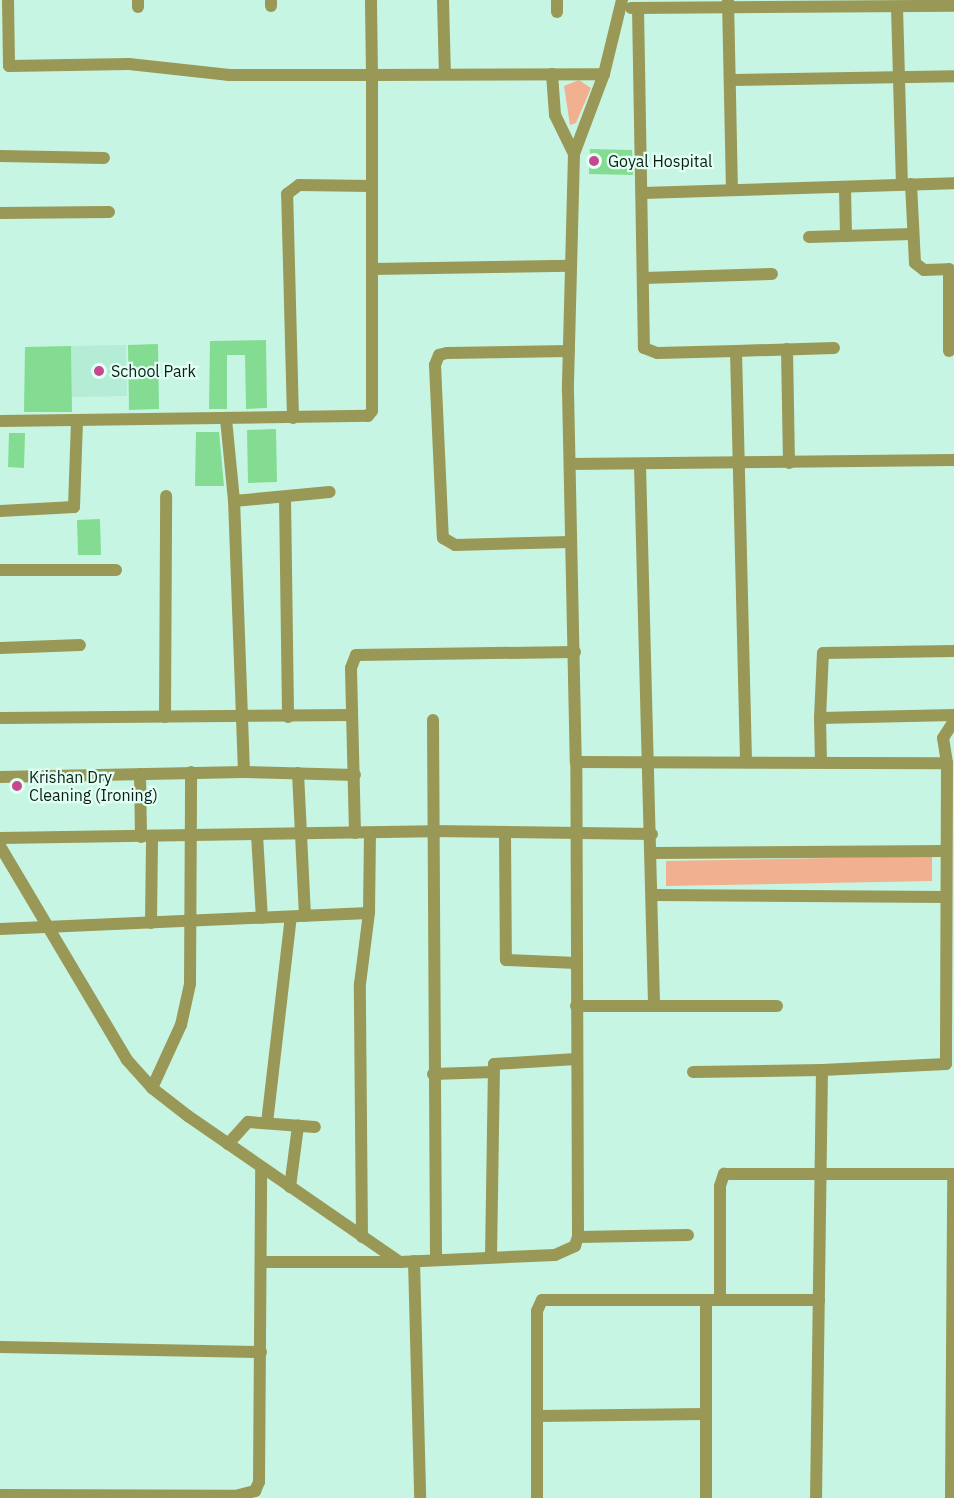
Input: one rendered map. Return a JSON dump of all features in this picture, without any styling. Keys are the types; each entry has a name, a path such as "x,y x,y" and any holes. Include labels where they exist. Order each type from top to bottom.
{"street":[{"path":"8,0 4,66 129,64 229,75 604,74"},
{"path":"0,421 360,418 372,411 371,0"},
{"path":"443,0 445,74"},
{"path":"728,3 732,80 732,190"},
{"path":"262,1262 400,1262 566,1253 578,1237 577,835 575,652 570,542 569,351 573,154 604,74 622,4 638,8 728,3 954,6"},
{"path":"897,7 906,184 912,234 918,268 949,269 950,351"},
{"path":"638,8 643,193 642,343 648,352 834,348"},
{"path":"552,74 555,115 573,154"},
{"path":"732,80 954,76"},
{"path":"0,156 104,158"},
{"path":"643,193 954,183"},
{"path":"293,418 287,194 299,185 371,186"},
{"path":"845,188 846,236"},
{"path":"0,213 109,212"},
{"path":"809,237 912,234"},
{"path":"372,268 571,266"},
{"path":"644,278 772,274"},
{"path":"787,350 789,463"},
{"path":"569,351 447,353 440,355 435,365 443,538 455,545 570,542"},
{"path":"736,351 746,760"},
{"path":"226,419 234,501 240,717 244,772"},
{"path":"0,511 74,507 77,422"},
{"path":"570,464 954,460"},
{"path":"640,465 647,761 653,853 654,1005"},
{"path":"234,501 330,492"},
{"path":"165,717 166,496"},
{"path":"285,496 288,717"},
{"path":"0,570 116,570"},
{"path":"0,648 80,645"},
{"path":"821,762 820,718 823,653 954,651"},
{"path":"355,833 351,660 363,653 575,652"},
{"path":"0,718 351,715"},
{"path":"820,718 954,715"},
{"path":"433,720 433,1074 436,1260"},
{"path":"693,1072 822,1070 950,1064 950,981 946,897 947,763 943,738 954,721"},
{"path":"576,762 746,760 947,763"},
{"path":"0,777 191,772 355,775"},
{"path":"152,1089 186,1004 194,921 191,772"},
{"path":"298,773 305,916"},
{"path":"140,774 152,923"},
{"path":"0,838 194,837 432,831 577,835 652,834"},
{"path":"505,832 506,960 576,963"},
{"path":"362,1237 360,991 369,913 370,833"},
{"path":"257,835 262,918"},
{"path":"2,851 44,926 127,1060 152,1089 400,1262"},
{"path":"653,853 946,851"},
{"path":"654,895 946,897"},
{"path":"0,929 369,913"},
{"path":"267,1123 291,917"},
{"path":"576,1006 777,1006"},
{"path":"491,1257 493,1072 497,1060 576,1059"},
{"path":"816,1498 822,1070"},
{"path":"433,1074 493,1072"},
{"path":"228,1144 243,1125 267,1123 315,1127"},
{"path":"290,1187 298,1126"},
{"path":"0,1495 235,1496 255,1491 259,1482 261,1167"},
{"path":"720,1300 720,1186 724,1174 821,1172 953,1174 951,1498"},
{"path":"578,1237 688,1235"},
{"path":"414,1261 420,1498"},
{"path":"537,1498 537,1311 542,1300 819,1300"},
{"path":"706,1301 706,1498"},
{"path":"0,1347 261,1352"},
{"path":"537,1416 706,1414"}],"shaded area":[{"path":"579,80 591,88 576,123 570,125 564,86"},
{"name":"School Park","path":"126,345 127,396 72,397 71,346"},
{"path":"932,856 932,881 666,886 666,861"}],"building":[{"path":"590,149 632,150 633,175 589,174"},
{"path":"266,340 267,408 246,409 245,355 227,355 227,409 209,409 210,341"},
{"path":"158,344 159,409 129,410 128,345"},
{"path":"71,346 72,412 24,412 25,347"},
{"path":"276,429 277,482 248,483 247,430"},
{"path":"196,432 219,432 224,486 195,486"},
{"path":"9,433 25,433 24,468 8,467"},
{"path":"100,519 101,555 78,555 77,520"}],"place":[{"name":"Goyal Hospital","path":"594,161"},
{"name":"School Park","path":"99,371"},
{"name":"Krishan Dry Cleaning (Ironing)","path":"17,786"}]}
